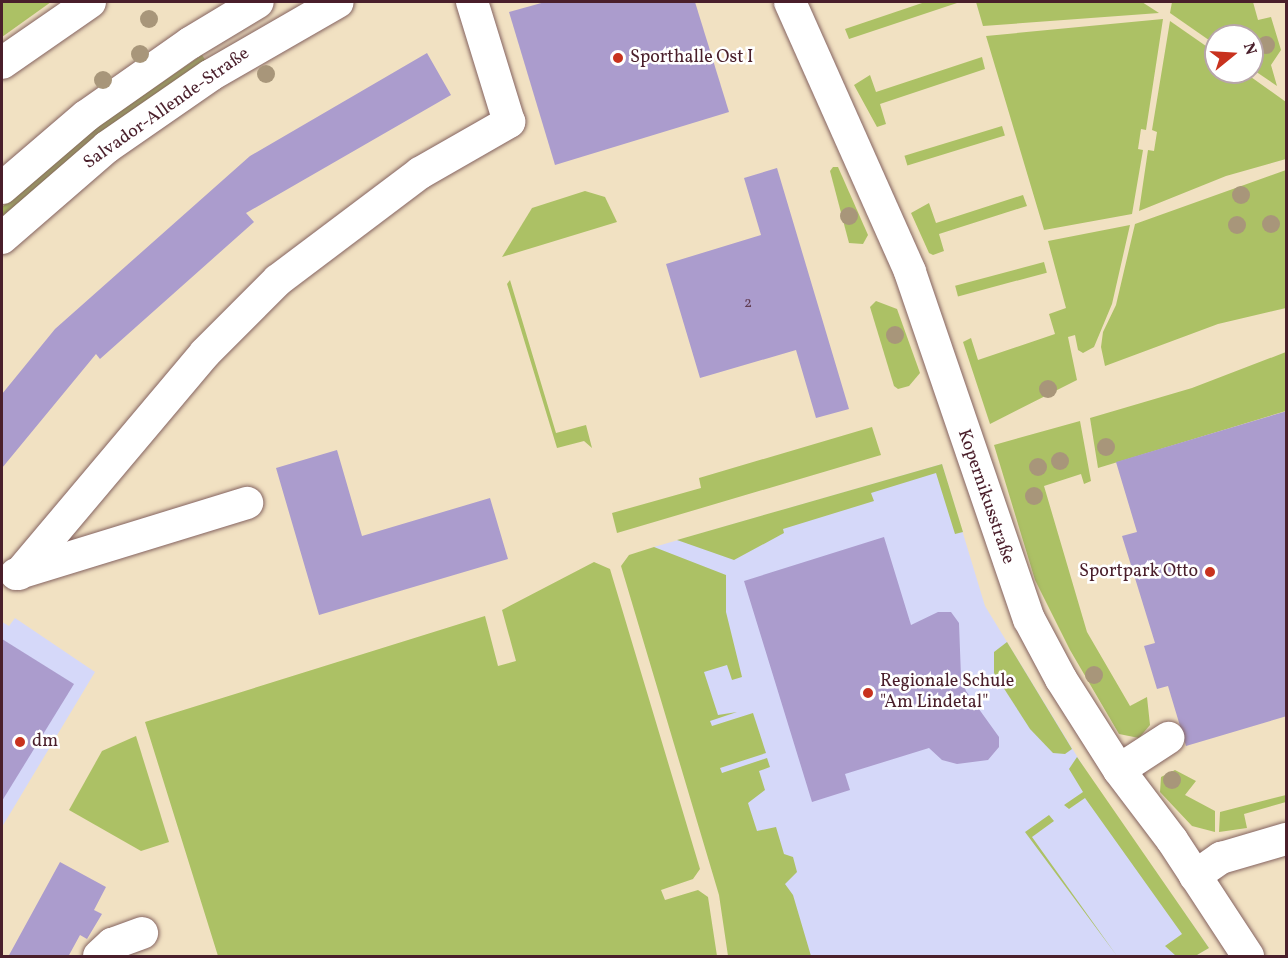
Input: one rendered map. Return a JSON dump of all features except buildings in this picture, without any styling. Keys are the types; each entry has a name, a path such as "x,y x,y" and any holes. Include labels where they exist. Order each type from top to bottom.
{"street":[{"path":"2,63 90,2"},
{"name":"Salvador-Allende-Straße","path":"2,238 107,147 279,16 338,2"},
{"path":"10,576 205,353 278,280 420,173 509,122 472,2"},
{"name":"Kopernikusstraße","path":"790,2 910,272 942,398 1029,619 1061,679 1119,770 1195,876 1248,957"},
{"path":"2,188 86,116 247,4 279,16"},
{"path":"10,576 247,503"},
{"path":"1119,770 1168,738"},
{"path":"1195,876 1221,858 1287,839"},
{"path":"99,957 112,944 142,933"}],"shaded area":[{"name":"Regionale Schule \"Am Lindetal\"","path":"942,464 985,606 1094,784 1209,948 1195,956 776,956 654,547"},
{"path":"15,618 95,672 2,827 2,622 9,626"}],"green space":[{"path":"2,2 51,2 2,37"},
{"path":"925,2 960,2 849,39 845,29"},
{"path":"976,2 1142,2 1159,13 983,26"},
{"path":"1172,2 1253,2 1258,20 1271,17 1281,50 1271,65 1277,86 1264,77 1264,24 1204,24 1204,37 1170,13"},
{"path":"1163,19 1146,130 1141,129 1138,149 1143,150 1132,214 1044,230 986,36"},
{"path":"1170,21 1204,45 1204,84 1261,84 1286,102 1286,159 1226,176 1139,211 1148,150 1154,151 1157,132 1152,130"},
{"path":"202,55 206,61 99,137 2,219 2,207 94,129"},
{"path":"982,57 985,69 880,104 886,124 877,127 854,85 870,75 876,92"},
{"path":"1002,126 1005,136 907,165 904,156"},
{"path":"833,167 838,167 868,235 863,244 849,243 830,171"},
{"path":"1286,170 1286,308 1218,324 1105,366 1101,347 1103,332 1116,305 1135,224"},
{"path":"585,191 605,197 617,222 502,257 532,208"},
{"path":"1023,195 1027,206 939,234 944,251 933,255 929,253 911,213 929,203 936,223"},
{"path":"1130,225 1112,304 1094,347 1083,353 1078,350 1075,335 1068,337 1077,380 990,424 963,342 971,338 978,360 1055,334 1049,314 1066,308 1048,241"},
{"path":"1044,262 1047,273 958,296 955,286"},
{"path":"510,280 556,433 586,425 592,448 584,441 557,448 507,284"},
{"path":"876,301 897,309 920,373 909,386 898,389 894,386 870,307"},
{"path":"1286,352 1286,411 1098,468 1090,418 1192,388"},
{"path":"1080,421 1091,481 1084,484 1081,474 1044,486 1087,632 1130,706 1147,697 1150,725 1139,738 1119,734 1070,650 1035,580 994,445"},
{"path":"872,427 881,455 617,533 612,513 701,488 699,478"},
{"path":"942,464 963,532 955,534 936,473 871,493 874,501 783,529 784,533 734,560 677,540"},
{"path":"654,547 726,575 726,612 742,677 732,680 727,665 704,672 718,715 737,712 710,721 712,726 753,713 766,753 720,768 722,773 767,758 770,767 759,771 765,790 748,803 757,831 776,827 784,854 793,857 797,872 785,884 793,895 811,956 728,956 719,895 621,566 629,555"},
{"path":"594,562 610,569 700,869 693,879 661,890 665,900 698,890 708,897 717,956 218,956 145,722 485,616 498,666 516,661 502,610"},
{"path":"1007,642 1072,749 1065,754 1053,753 1030,729 994,673 994,652"},
{"path":"136,736 169,842 141,851 69,810 102,751"},
{"path":"1077,757 1209,948 1197,955 1176,956 1165,946 1182,934 1085,798 1069,809 1064,805 1083,792 1069,769"},
{"path":"1175,770 1196,781 1185,795 1215,811 1215,832 1192,826 1160,792 1161,777"},
{"path":"1286,795 1286,802 1244,814 1247,828 1219,832 1220,812"},
{"path":"1049,815 1054,821 1032,837 1117,956 1025,832"}],"place":[{"name":"Sporthalle Ost I","path":"618,58"},
{"name":"Sportpark Otto","path":"1210,572"},
{"name":"Regionale Schule \"Am Lindetal\"","path":"868,693"},
{"name":"dm","path":"20,742"}]}
